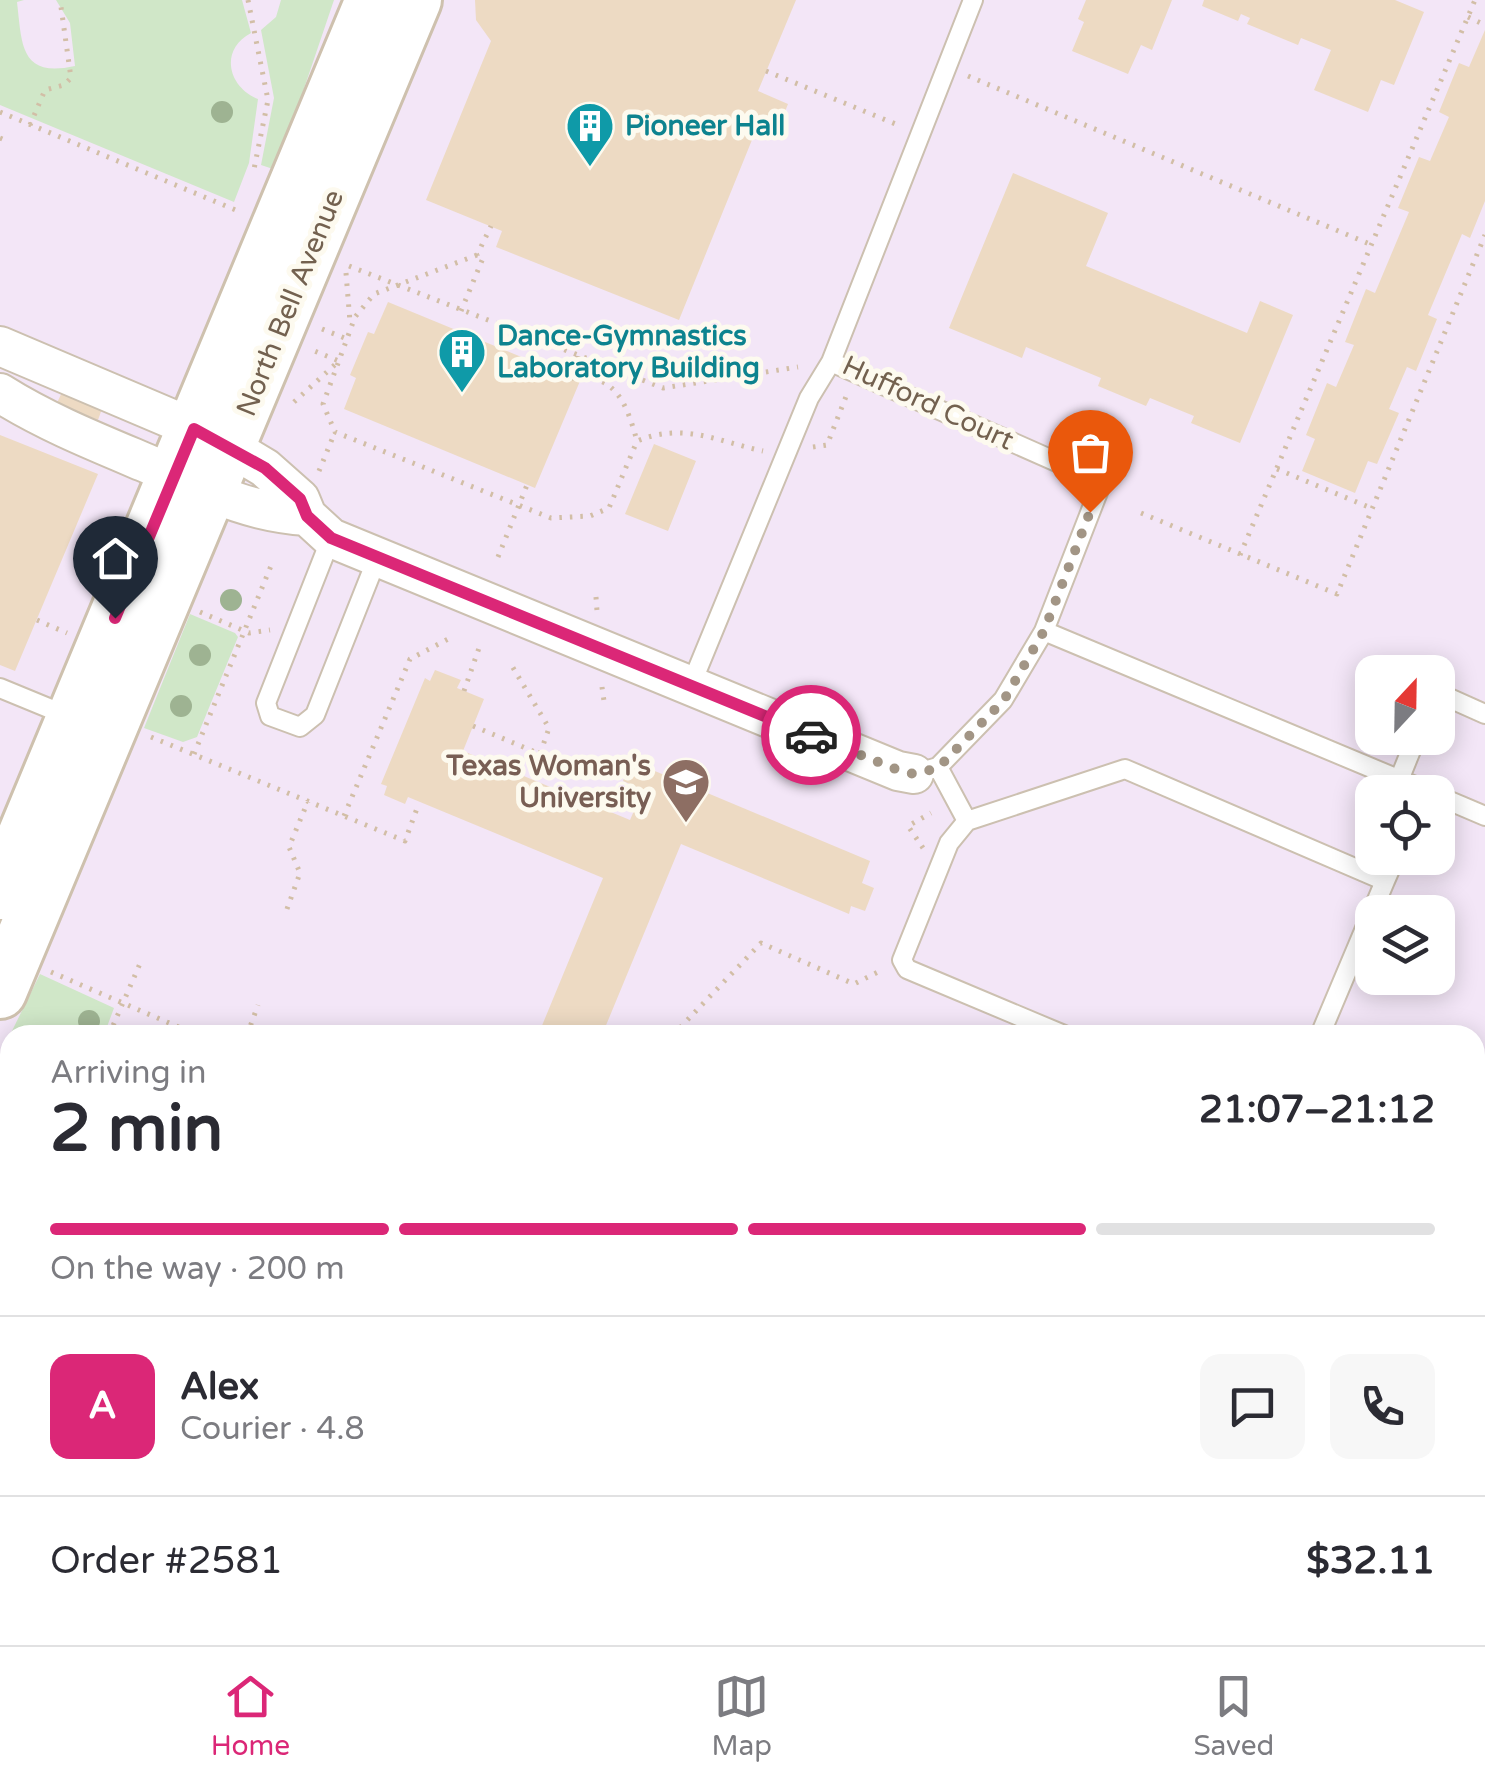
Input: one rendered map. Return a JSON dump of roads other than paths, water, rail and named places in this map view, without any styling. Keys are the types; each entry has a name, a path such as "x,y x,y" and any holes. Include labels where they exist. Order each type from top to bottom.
{"main road":[{"name":"North Bell Avenue","path":"212,438 372,0"},
{"name":"North Bell Avenue","path":"20,979 192,485 416,0"},
{"name":"North Bell Avenue","path":"0,893 73,718 192,485"}],"street":[{"path":"0,346 212,438 265,468 378,556 898,770 926,771"},
{"path":"0,393 36,416 192,485 278,514 318,511"}],"lane":[{"name":"Hufford Court","path":"926,771 1004,700 1044,631 1102,482 831,362 973,0"},
{"path":"691,686 809,398 831,362"},
{"path":"318,511 266,703 270,716 300,726 314,716 378,556"},
{"path":"1044,631 1387,775"},
{"path":"0,688 73,718"},
{"path":"1455,701 1485,714"},
{"path":"1040,1025 907,969 902,960 950,843 967,821 1126,770 1386,880"},
{"path":"926,771 967,821"},
{"path":"1455,804 1485,816"},
{"path":"1324,1025 1388,875"}],"place":[{"name":"Pioneer Hall","path":"590,168"},
{"name":"Dance-Gymnastics Laboratory Building","path":"462,394"},
{"name":"Texas Woman's University","path":"686,824"}]}
